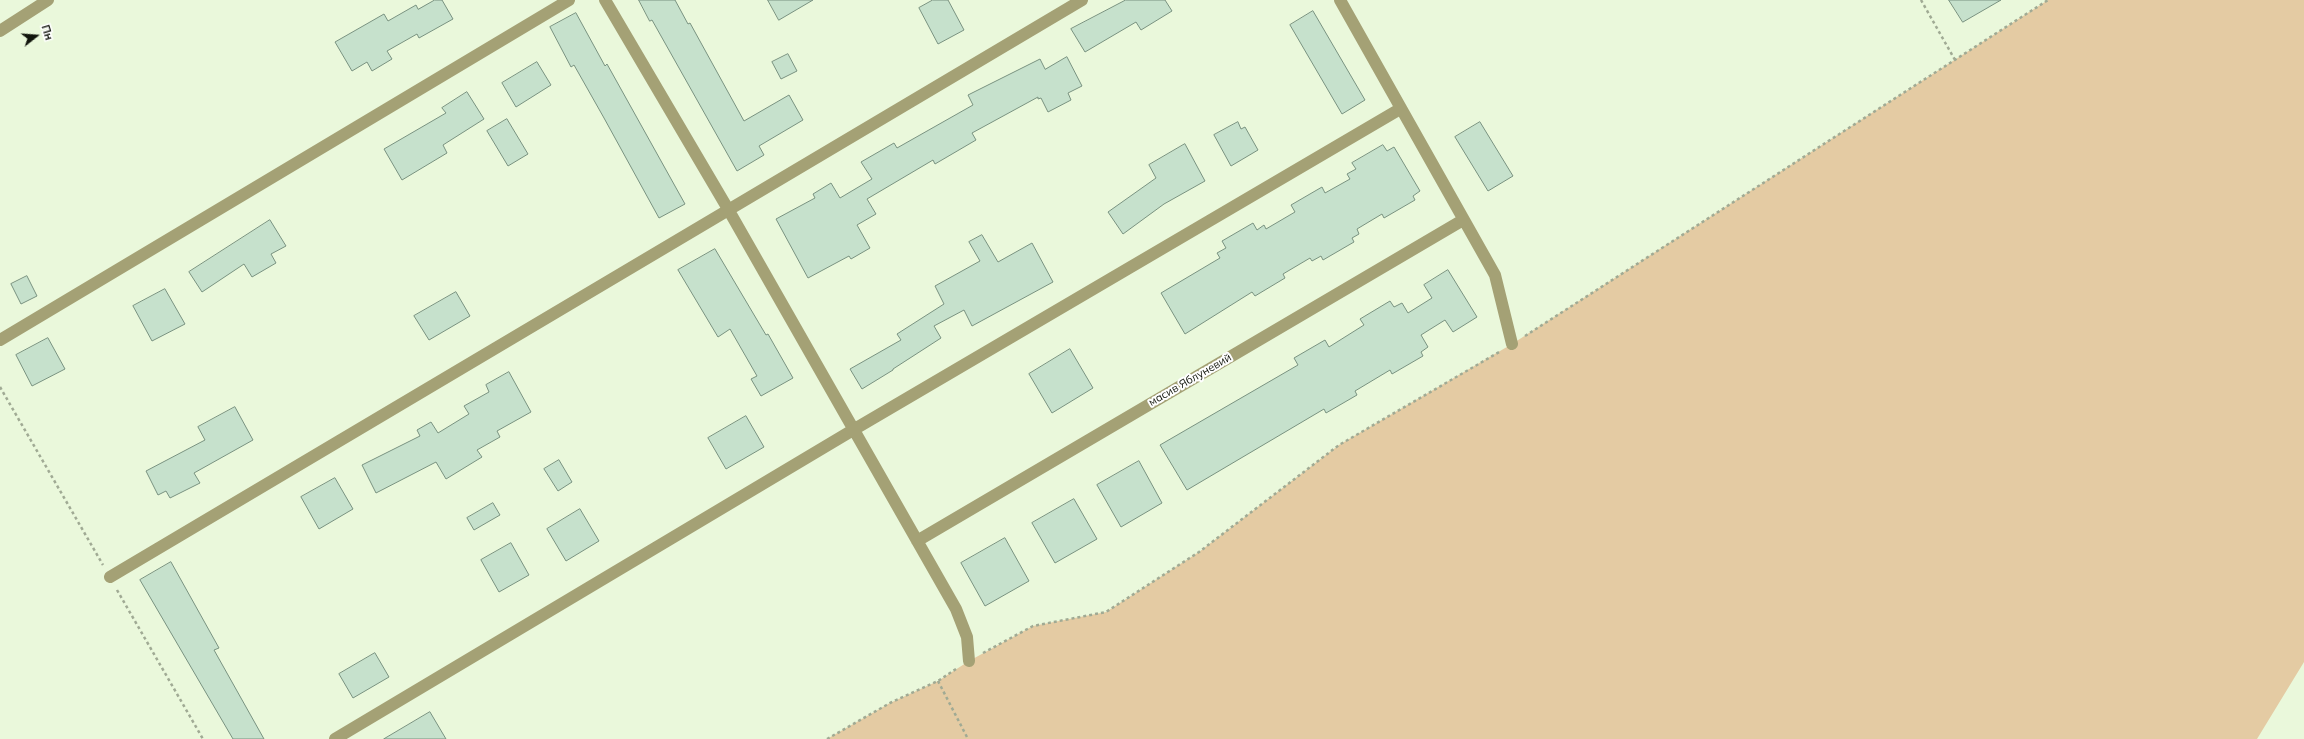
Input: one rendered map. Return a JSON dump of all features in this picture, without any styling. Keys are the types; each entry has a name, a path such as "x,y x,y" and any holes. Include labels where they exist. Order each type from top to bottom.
{"street":[{"path":"0,31 48,0"},
{"path":"0,340 554,4 569,0"},
{"path":"605,0 728,209 956,610 967,637 969,661"},
{"path":"110,578 728,209 1082,0"},
{"path":"1340,0 1388,81 1400,109 1496,275 1512,344"},
{"path":"335,739 853,430 1400,109"},
{"name":"масив Яблуневий","path":"917,541 1463,220"}],"path":[{"path":"1920,0 1955,60"},
{"path":"827,739 890,703 938,681 969,661 1033,626 1106,612 1199,552 1339,445 1512,344 2048,0"},
{"path":"938,681 968,739"}],"shaded area":[{"path":"2048,0 2304,0 2304,662 2257,739 827,739 890,703 938,681 969,661 1033,626 1106,612 1199,552 1339,445 1512,344"}],"building":[{"path":"435,0 442,0 453,19 419,38 417,34 387,51 392,59 372,71 367,62 352,71 335,42 384,14 388,21 416,5 418,9"},
{"path":"639,0 675,0 688,24 690,23 744,121 789,95 803,120 759,146 764,155 737,171 652,20 650,21"},
{"path":"768,0 813,0 779,20"},
{"path":"933,0 948,0 964,30 938,44 919,8"},
{"path":"1126,0 1165,0 1172,11 1141,30 1136,22 1085,52 1071,29"},
{"path":"1949,0 2001,0 1963,22"},
{"path":"1313,11 1365,100 1342,114 1290,25"},
{"path":"576,13 605,66 607,64 685,204 659,218 574,65 571,67 550,27"},
{"path":"788,54 797,71 781,79 772,62"},
{"path":"1067,57 1082,86 1068,93 1071,100 1048,112 1041,98 1038,99 1038,97 972,133 976,140 935,164 933,160 867,199 876,214 857,225 870,248 851,259 849,256 808,278 776,219 815,198 813,194 831,183 840,198 872,179 861,162 894,143 897,148 973,105 968,95 1040,59 1045,69"},
{"path":"537,62 551,85 516,107 502,83"},
{"path":"467,92 484,119 443,145 447,153 402,180 384,149 446,113 442,108"},
{"path":"507,119 528,154 508,166 487,131"},
{"path":"1238,122 1241,129 1245,127 1258,150 1231,166 1214,135"},
{"path":"1480,122 1513,176 1488,191 1455,137"},
{"path":"1185,144 1205,181 1164,204 1123,234 1108,212 1156,178 1149,165"},
{"path":"1383,145 1387,151 1394,147 1420,191 1413,196 1415,200 1384,218 1382,214 1357,229 1359,234 1352,238 1354,242 1323,260 1321,256 1312,261 1310,258 1283,274 1285,278 1255,296 1252,292 1185,334 1161,293 1220,258 1217,253 1226,248 1222,241 1253,223 1257,230 1264,225 1266,229 1295,212 1291,205 1322,187 1325,193 1350,179 1347,174 1356,169 1352,163"},
{"path":"270,220 286,246 271,254 276,263 252,277 244,264 202,292 189,272"},
{"path":"982,235 998,262 1032,243 1053,282 972,326 964,310 934,326 941,338 862,389 850,369 901,340 897,334 944,304 935,286 980,261 969,242"},
{"path":"715,249 766,335 768,334 793,378 761,396 751,379 757,376 730,329 718,337 678,270"},
{"path":"1448,270 1477,317 1453,332 1445,320 1421,335 1428,347 1421,352 1423,356 1392,374 1390,370 1355,391 1357,395 1326,413 1324,409 1187,490 1160,445 1298,365 1294,358 1325,340 1329,347 1364,325 1360,319 1390,301 1394,307 1402,303 1408,313 1432,298 1424,285"},
{"path":"27,276 37,296 21,304 11,284"},
{"path":"165,289 185,324 152,341 133,306"},
{"path":"456,292 470,316 429,340 414,316"},
{"path":"48,338 65,369 32,386 16,355"},
{"path":"1070,349 1093,388 1052,413 1029,374"},
{"path":"509,372 531,412 497,431 500,437 477,450 482,457 446,479 436,462 376,493 362,465 420,436 417,430 431,422 438,433 469,414 464,406 489,392 486,385"},
{"path":"235,407 253,440 194,473 200,483 170,498 166,491 158,495 146,471 205,440 198,427"},
{"path":"746,416 764,447 726,469 708,438"},
{"path":"559,460 572,482 558,491 544,469"},
{"path":"1139,461 1162,503 1121,527 1097,485"},
{"path":"335,478 353,509 319,529 301,497"},
{"path":"1074,499 1097,539 1055,563 1032,523"},
{"path":"493,503 500,515 474,530 467,518"},
{"path":"580,509 599,541 566,561 547,529"},
{"path":"1005,538 1029,581 985,606 961,563"},
{"path":"511,543 529,575 499,592 481,560"},
{"path":"171,562 219,648 214,650 264,739 233,739 140,580"},
{"path":"375,653 389,677 353,698 339,674"},
{"path":"430,712 446,739 384,739"}]}
